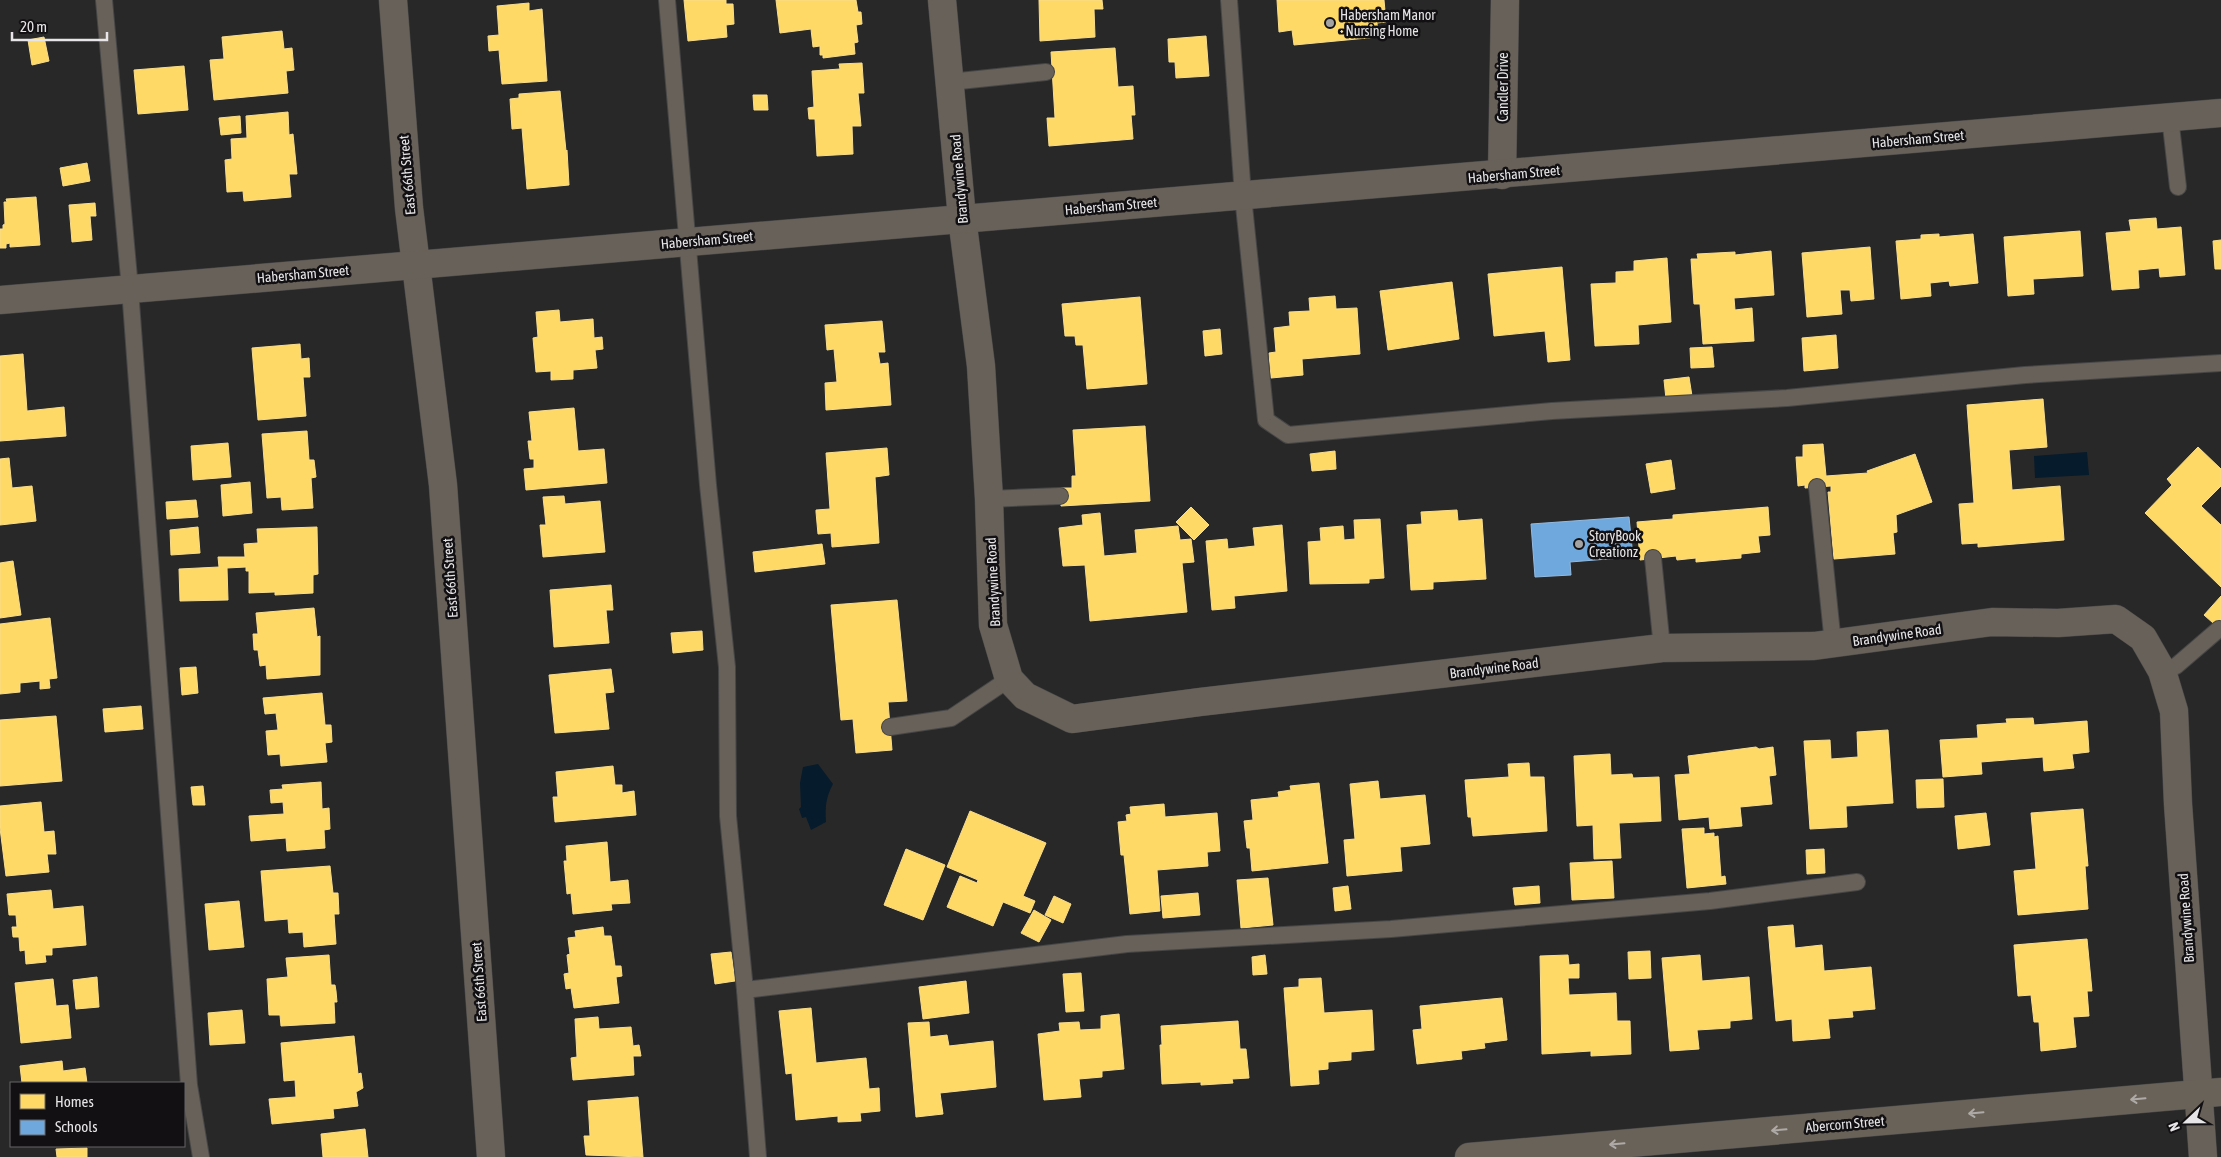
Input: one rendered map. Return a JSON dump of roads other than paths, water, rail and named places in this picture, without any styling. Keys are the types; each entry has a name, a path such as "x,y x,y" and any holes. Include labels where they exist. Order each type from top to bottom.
{"main road":[{"name":"Abercorn Street","path":"1469,1157 2210,1093"}],"street":[{"name":"East 66th Street","path":"393,0 409,208 443,485 492,1157"},
{"name":"Brandywine Road","path":"942,0 962,218 981,366 989,500 993,625 1009,679 1025,696 1072,720 1210,701 1662,648 1814,646 1992,622 2058,623 2116,619 2143,638 2162,671 2174,711 2178,804 2210,1093 2203,1157"},
{"name":"Candler Drive","path":"1502,175 1504,0"},
{"name":"Habersham Street","path":"0,300 2221,113"}],"lane":[{"path":"104,0 130,289 189,1085 201,1157"},
{"path":"667,0 708,484 727,667 728,816 745,990 758,1157"},
{"path":"1229,0 1243,196 1266,420 1288,435 1552,411 1787,398 2024,375 2221,363"},
{"path":"950,82 1046,72"},
{"path":"2170,117 2178,186"},
{"path":"1817,487 1833,644"},
{"path":"989,500 1060,496"},
{"path":"1653,558 1662,648"},
{"path":"2162,671 2176,666 2219,629"},
{"path":"890,727 951,718 1009,679"},
{"path":"745,990 1127,944 1391,929 1710,901 1857,882"}],"water":[{"path":"2087,452 2089,475 2035,478 2034,456"},
{"path":"818,764 833,784 826,802 826,822 811,830 806,817 802,818 799,809 801,807 800,783 803,767"}],"place":[{"name":"Habersham Manor - Nursing Home","path":"1330,23"},
{"name":"StoryBook Creationz","path":"1579,544"}]}
